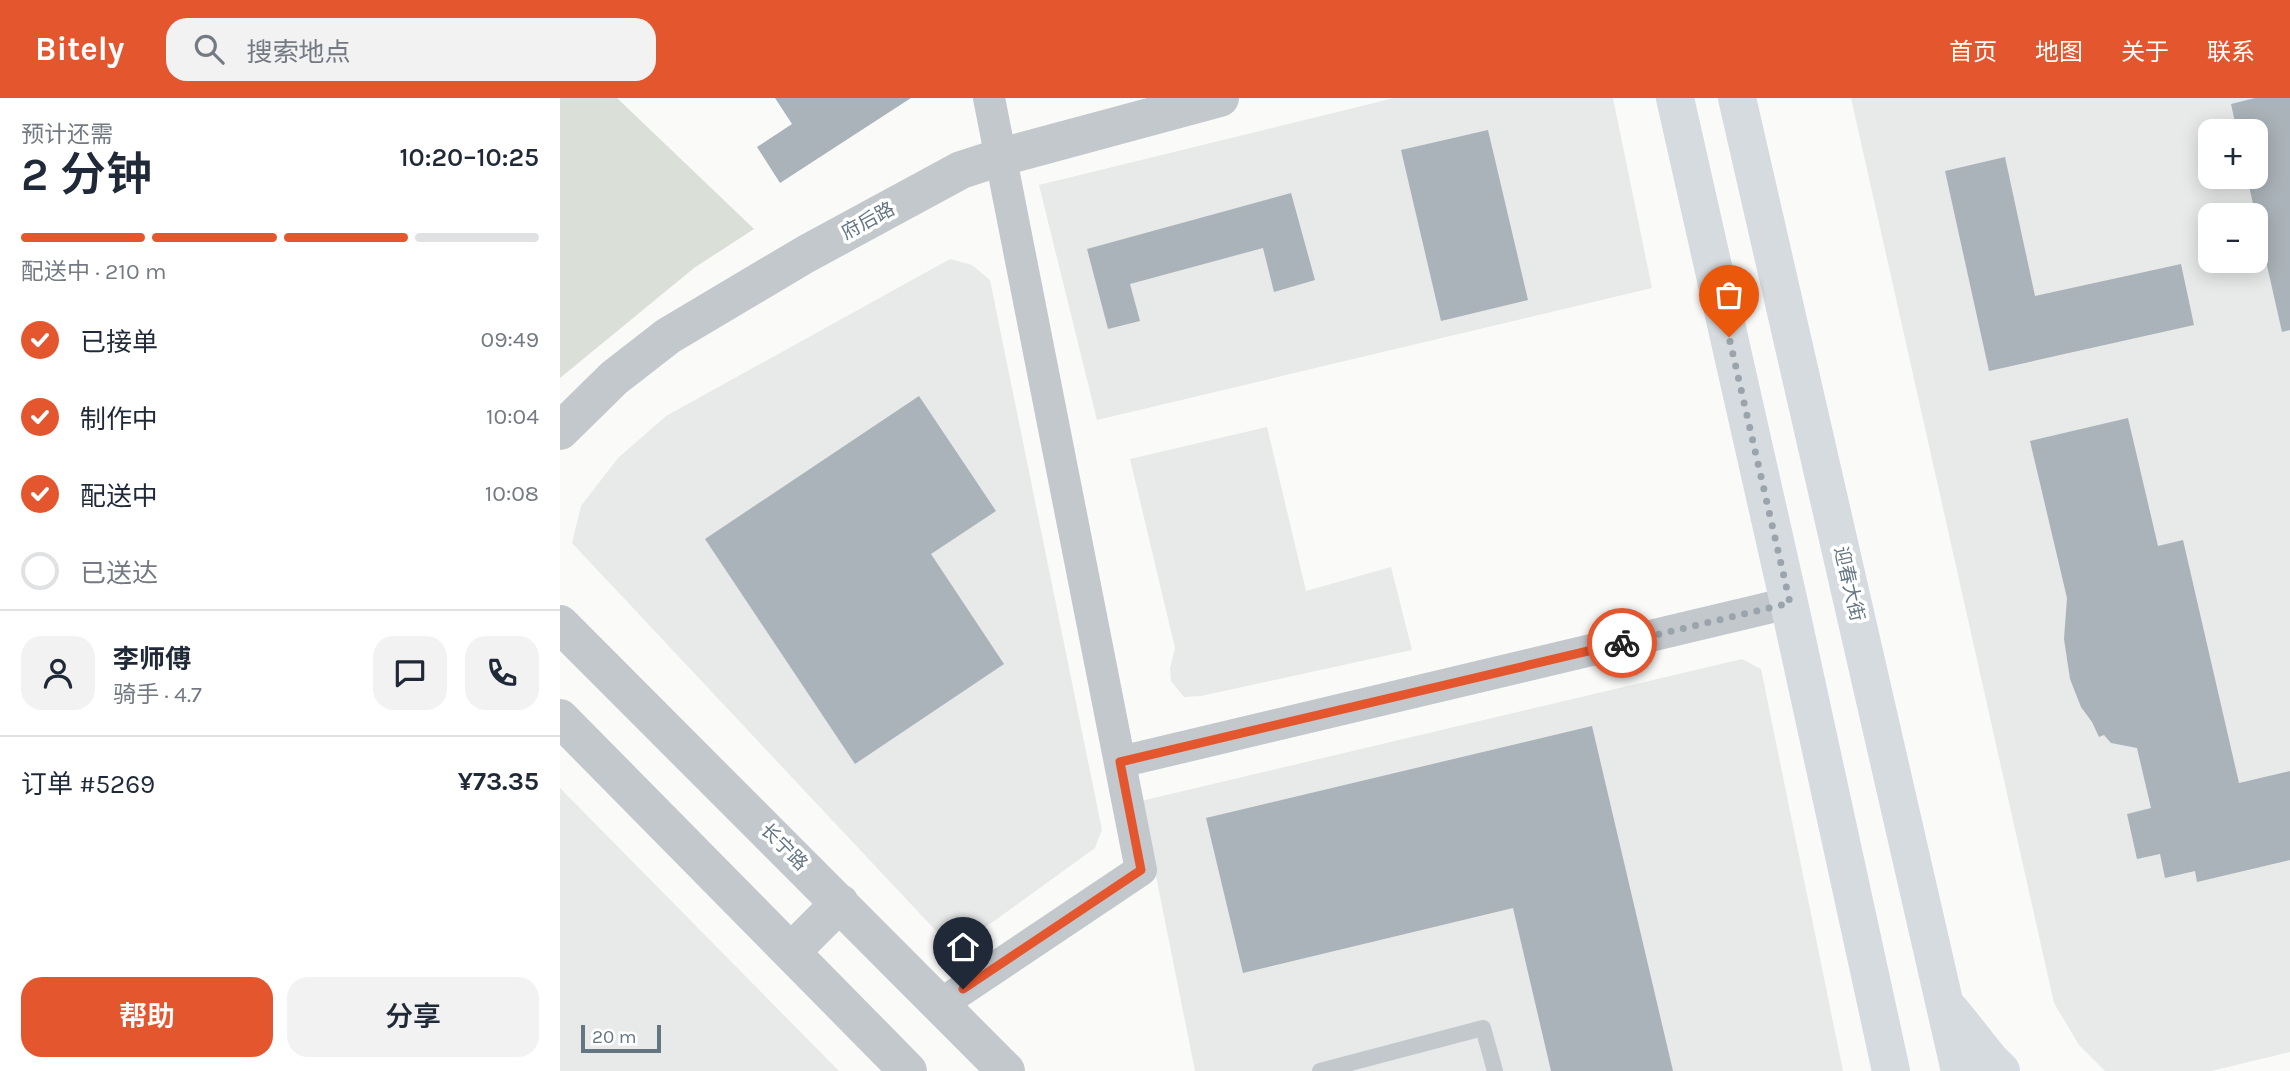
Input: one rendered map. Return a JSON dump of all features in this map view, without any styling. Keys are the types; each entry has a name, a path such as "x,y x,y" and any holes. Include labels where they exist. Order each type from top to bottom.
{"main road":[{"path":"1675,98 1790,603 1891,1071"},
{"name":"迎春大街","path":"1737,98 1960,1071"},
{"path":"1944,1002 2001,1071"},
{"path":"1879,1071 1882,1031"}],"street":[{"path":"941,1004 1141,870 989,98"},
{"name":"府后路","path":"560,431 614,378 668,335 806,254 961,170 1220,98"},
{"path":"1120,762 1790,603"},
{"name":"长宁路","path":"560,624 1006,1071"},
{"path":"560,718 908,1071"},
{"path":"791,952 840,903"}],"lane":[{"path":"1320,1071 1483,1028 1495,1071"}],"shaded area":[{"path":"560,98 617,98 754,229 694,268 560,378"},
{"path":"1394,98 1613,98 1652,288 1097,420 1039,185"},
{"path":"1851,98 2290,98 2290,1052 2211,1071 2105,1071 2079,1045 2054,1003"},
{"path":"950,259 972,265 990,280 1102,830 1095,848 954,950 572,543 581,506 618,458 666,416"},
{"path":"1267,427 1306,591 1391,567 1412,650 1201,696 1184,697 1171,681 1170,668 1175,648 1130,459"},
{"path":"1742,659 1761,669 1843,1071 1195,1071 1141,801"},
{"path":"560,788 839,1071 560,1071"}],"building":[{"path":"775,98 911,98 780,183 757,147 792,124"},
{"path":"2255,98 2290,98 2290,330 2282,332 2268,270 2268,203 2253,203 2250,189 2268,189 2268,119 2234,119 2231,104"},
{"path":"1488,130 1528,300 1441,321 1401,150"},
{"path":"2005,157 2035,296 2181,264 2194,325 1989,371 1945,171"},
{"path":"1291,193 1315,280 1274,292 1263,248 1130,284 1140,321 1108,329 1087,249"},
{"path":"919,396 996,511 931,554 1004,664 855,764 705,539"},
{"path":"2128,418 2158,546 2183,540 2239,783 2290,771 2290,860 2197,882 2195,871 2165,878 2160,854 2137,859 2127,814 2151,808 2137,748 2111,743 2104,735 2099,737 2081,707 2070,679 2064,639 2067,598 2030,441"},
{"path":"1592,726 1673,1071 1551,1071 1513,908 1243,973 1206,818"}],"way so far":[{"path":"1622,643 1790,603 1729,337"}],"route":[{"path":"963,989 1141,870 1120,762 1622,643"}]}
